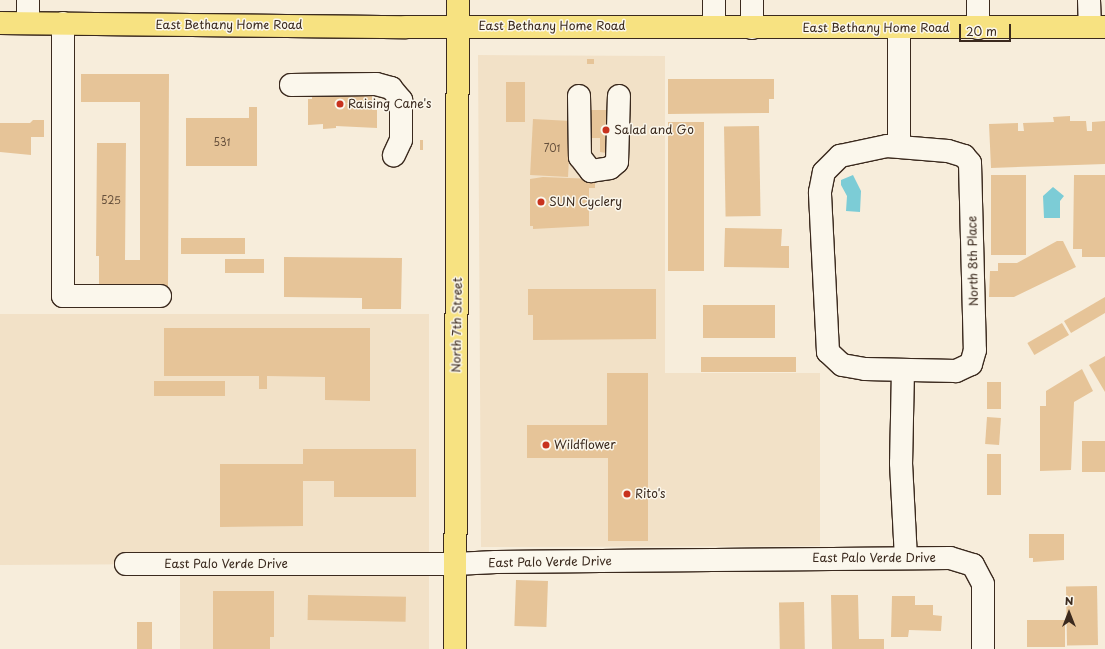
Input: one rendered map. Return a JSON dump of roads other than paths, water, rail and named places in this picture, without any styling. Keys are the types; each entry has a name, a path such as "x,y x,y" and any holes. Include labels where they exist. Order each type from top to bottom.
{"main road":[{"name":"North 7th Street","path":"455,649 458,0"},
{"name":"East Bethany Home Road","path":"0,23 752,28 1097,27"}],"street":[{"path":"28,0 28,23"},
{"path":"714,0 714,27"},
{"path":"752,0 752,28"},
{"path":"978,0 978,28"},
{"path":"1089,0 1097,27"},
{"path":"63,24 63,296 160,296"},
{"path":"899,28 900,146"},
{"path":"291,85 376,84 391,88 401,100 401,140 394,156"},
{"path":"579,96 580,157 591,171 610,168 617,162 619,96"},
{"name":"North 8th Place","path":"900,146 948,150 964,156 970,163 975,350 971,364 956,371 903,370 842,365 828,352 820,192 824,172 840,156 900,146"},
{"path":"903,370 901,463 906,558"},
{"name":"East Palo Verde Drive","path":"126,564 455,564 496,562 950,558 973,565 983,584 983,649"}],"water":[{"path":"853,175 861,191 860,212 846,211 847,196 841,185 841,180"},
{"path":"1053,187 1064,196 1060,201 1060,218 1044,218 1043,196"}],"place":[{"name":"Raising Cane's","path":"340,104"},
{"name":"Salad and Go","path":"606,130"},
{"name":"SUN Cyclery","path":"541,202"},
{"name":"Wildflower","path":"546,445"},
{"name":"Rito's","path":"627,494"}]}
